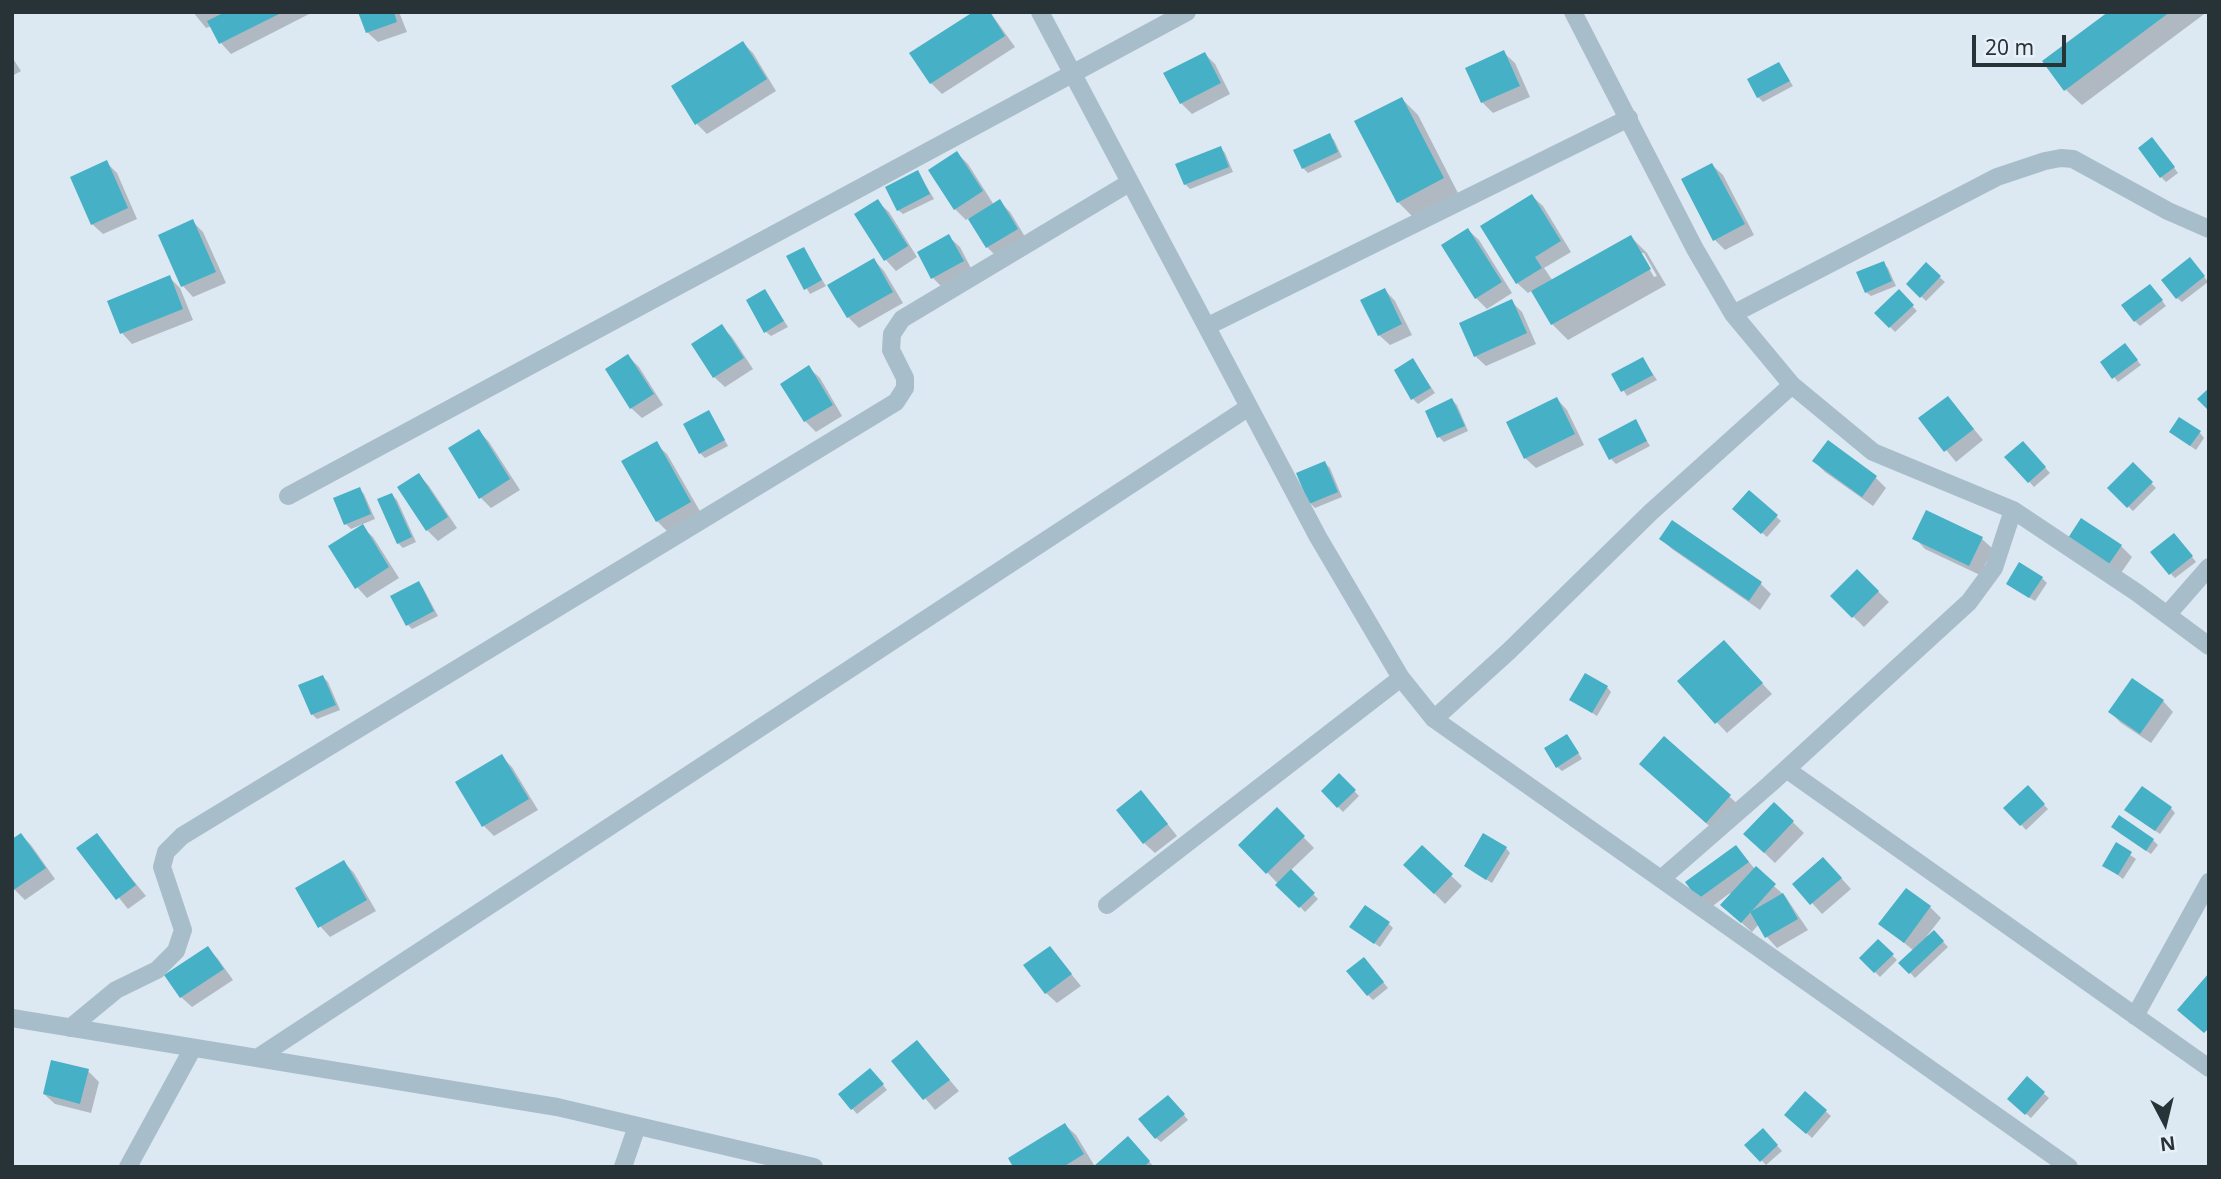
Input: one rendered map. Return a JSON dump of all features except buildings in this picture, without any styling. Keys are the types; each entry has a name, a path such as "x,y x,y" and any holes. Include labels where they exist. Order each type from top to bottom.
{"street":[{"path":"1040,12 1318,537 1401,678 1434,719 2068,1167"},
{"path":"288,496 1187,12"},
{"path":"1573,12 1695,249 1733,314 1792,386 1874,452 2013,510 2209,646"},
{"path":"1208,326 1629,118"},
{"path":"1733,314 1997,177 2053,159 2073,159 2168,211 2209,229"},
{"path":"69,1028 116,990 157,970 176,951 183,929 162,867 166,852 183,836 896,402 905,388 905,378 891,349 892,334 902,319 1129,183"},
{"path":"1434,719 1509,651 1651,512 1792,386"},
{"path":"257,1058 789,706 1249,407"},
{"path":"1661,879 1969,602 1994,568 2013,510"},
{"path":"2167,615 2209,566"},
{"path":"1107,905 1401,678"},
{"path":"1786,769 2209,1068"},
{"path":"2135,1016 2209,882"},
{"path":"12,1018 557,1107 814,1167"},
{"path":"128,1167 193,1048"},
{"path":"623,1167 637,1126"}]}
